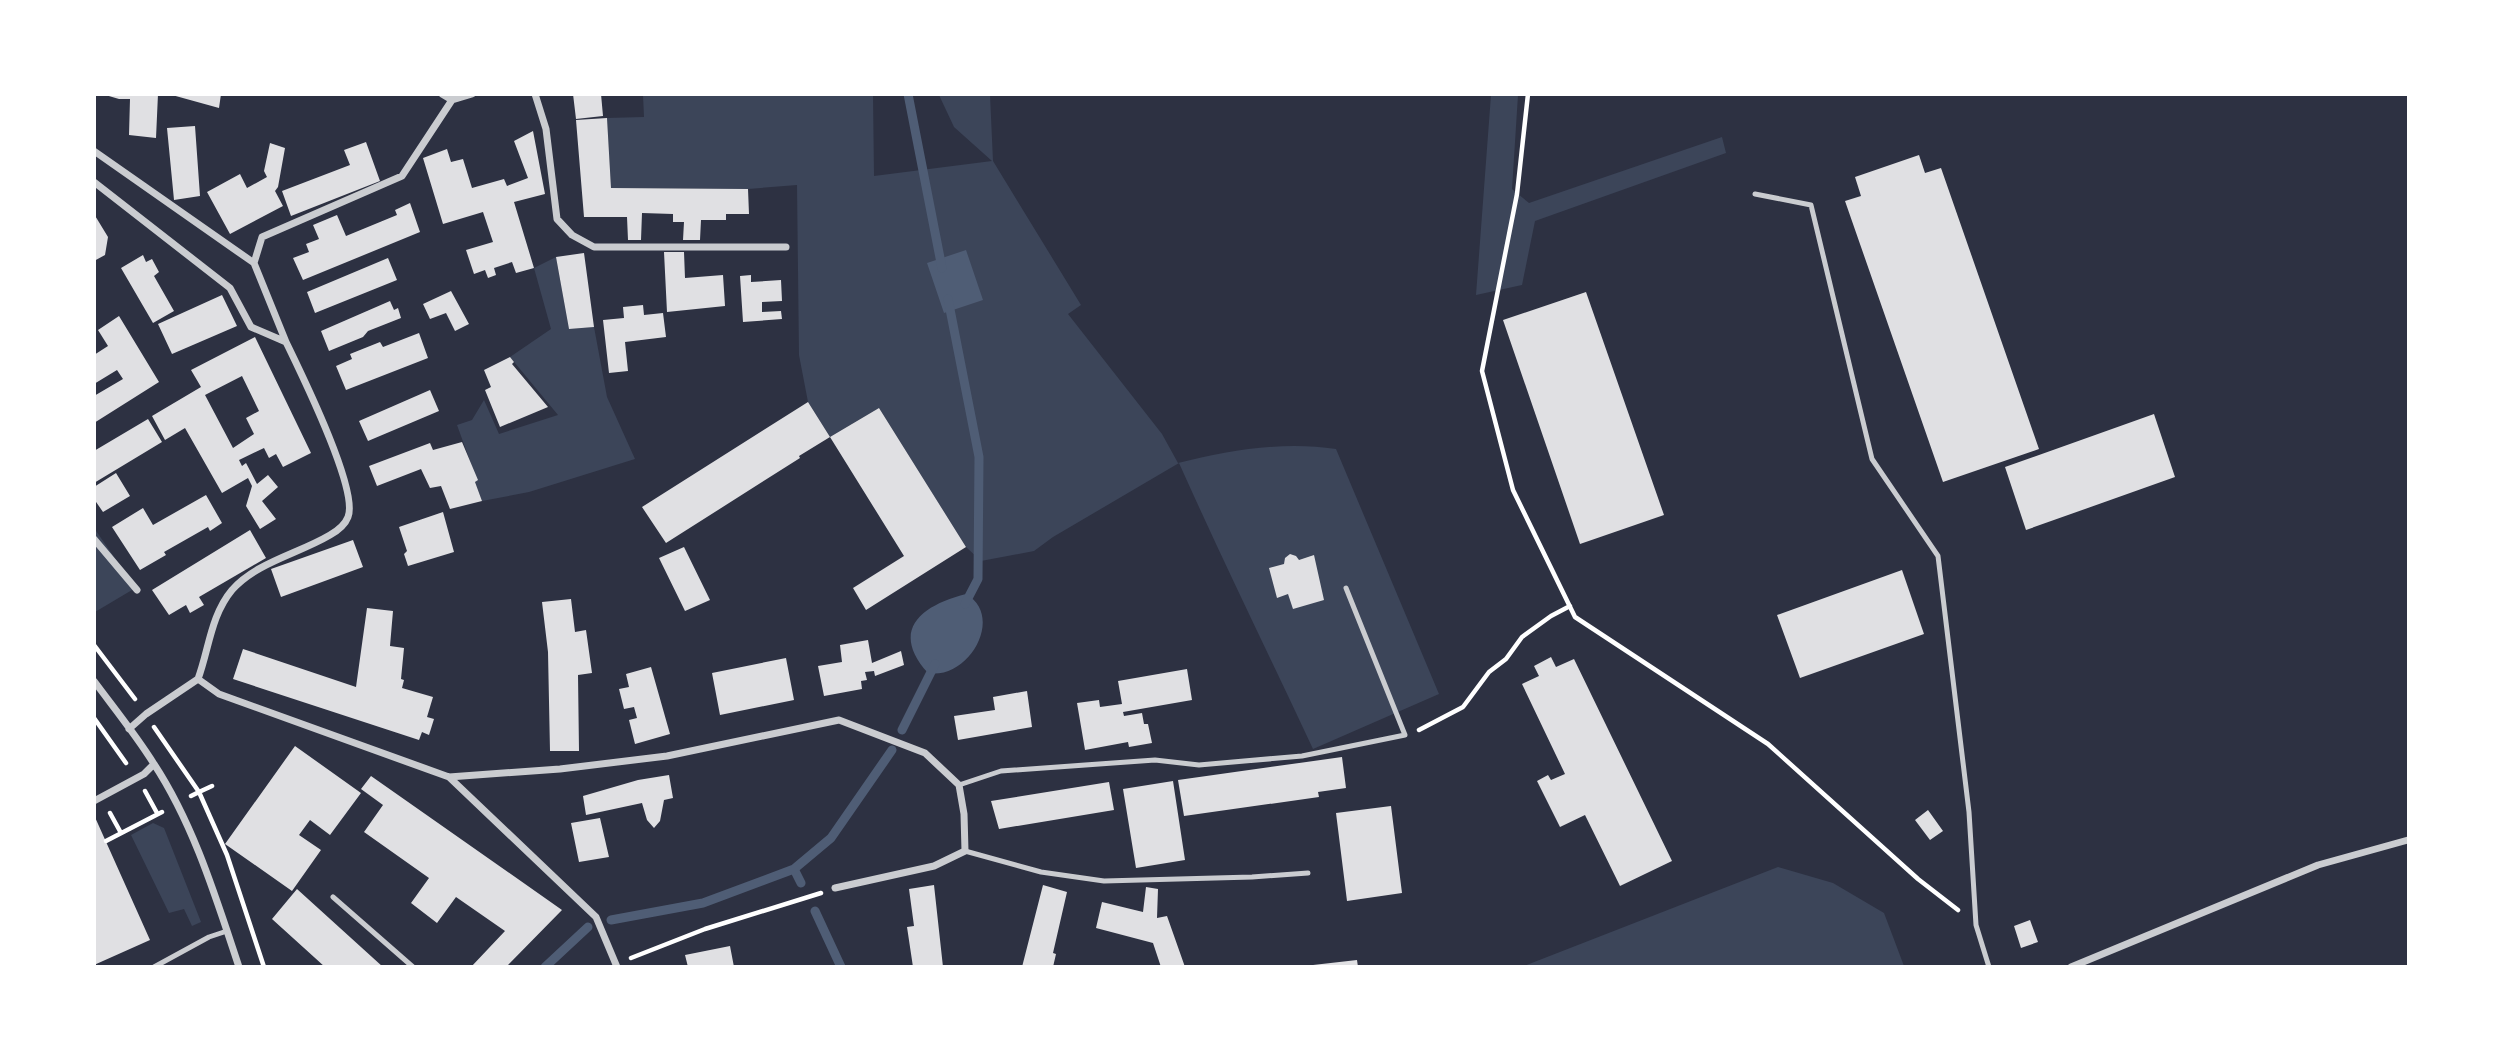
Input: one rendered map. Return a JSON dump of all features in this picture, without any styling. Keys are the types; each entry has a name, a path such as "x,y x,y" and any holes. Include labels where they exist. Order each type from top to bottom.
{"street":[{"path":"442,94 452,100"},
{"path":"254,263 262,237 402,176 452,100 472,94"},
{"path":"535,94 546,128 557,219 572,235 594,247 786,247"},
{"path":"94,151 254,263 286,342 318,410 346,488 350,509 341,527 329,536 267,564 233,589 220,608 198,679 146,714 129,729"},
{"path":"94,182 230,288 251,327 286,342"},
{"path":"94,539 137,590"},
{"path":"198,679 219,694 449,777 596,916 617,965"},
{"path":"94,681 154,764 176,804 205,868 239,967"},
{"path":"449,777 560,769 667,756 839,720 925,753 959,785 964,814 965,851 934,866 835,888"},
{"path":"94,801 144,774 154,764"},
{"path":"2071,967 2318,864 2409,840"}],"lane":[{"path":"1755,194 1811,205 1872,459 1938,556 1969,812 1976,925 1989,967"},
{"path":"959,785 1001,771 1155,760 1199,765 1302,756 1405,735 1346,588"},
{"path":"965,851 1041,872 1104,881 1308,873"},
{"path":"333,897 413,967"},
{"path":"154,967 209,937 227,931"}],"path":[{"path":"1528,94 1517,194 1482,371 1513,490 1575,618 1768,744 1918,879 1976,925"},
{"path":"1405,735 1424,729 1463,707 1489,671 1506,659 1522,637 1550,616 1570,606"},
{"path":"106,841 158,814"},
{"path":"116,823 121,833"},
{"path":"617,965 705,929 835,888"}],"shaded area":[{"path":"643,95 873,95 874,176 992,161 954,127 939,95 990,95 993,161 1081,305 1068,314 1162,434 1178,463 1217,454 1277,446 1336,449 1439,694 1313,749 1179,463 1053,537 1034,551 981,561 966,547 879,408 830,437 808,402 799,355 797,185 748,189 611,188 607,118 644,117"},
{"path":"1491,95 1518,95 1512,189 1529,203 1722,137 1726,153 1535,221 1522,285 1476,295"},
{"path":"966,250 983,300 944,313 927,263"},
{"path":"556,257 569,329 594,327 607,397 635,459 529,492 482,501 457,425 472,420 484,400 499,434 558,415 510,357 551,329 534,268"},
{"path":"94,528 137,590 132,590 95,612"},
{"path":"966,594 977,604 982,617 982,631 977,644 957,667 943,673 928,673 911,644 911,632 924,612"},
{"path":"153,823 164,828 201,922 192,926 184,909 169,913 131,835"},
{"path":"1778,867 1833,883 1884,913 1904,966 1524,966"}],"building":[{"path":"102,94 158,94 156,138 129,135 130,99"},
{"path":"221,94 219,108 172,95"},
{"path":"573,94 601,94 603,116 576,119"},
{"path":"607,118 611,188 748,189 749,214 726,214 726,220 701,220 700,240 683,240 684,222 673,222 673,214 642,213 641,240 628,240 627,217 584,217 576,120"},
{"path":"195,126 200,196 174,200 167,128"},
{"path":"533,131 545,194 514,202 534,268 516,273 512,262 494,268 496,275 488,278 485,270 474,274 466,250 493,242 483,212 443,224 423,158 447,149 451,162 463,159 472,188 504,179 507,186 528,178 514,141"},
{"path":"366,142 380,181 291,216 282,191 350,165 344,150"},
{"path":"270,143 285,148 275,191 283,206 230,234 207,192 240,174 247,188 267,177 264,171"},
{"path":"1919,155 1925,173 1941,168 2039,449 1943,482 1845,201 1861,196 1855,177"},
{"path":"410,203 420,232 303,280 293,258 309,252 306,244 319,239 313,225 337,215 346,236 397,215 395,210"},
{"path":"94,214 108,237 105,255 94,261"},
{"path":"664,252 684,252 685,278 723,275 725,306 667,312"},
{"path":"584,253 594,327 569,329 556,257"},
{"path":"143,255 146,262 152,259 159,272 154,276 174,311 153,323 121,268"},
{"path":"388,258 397,280 315,313 307,292"},
{"path":"751,275 751,282 781,280 782,301 762,302 762,312 781,311 782,319 743,322 740,276"},
{"path":"451,291 469,324 455,331 446,313 430,319 423,304"},
{"path":"1586,292 1664,515 1580,544 1503,320"},
{"path":"222,295 237,326 172,354 158,324"},
{"path":"390,301 394,310 398,308 401,318 329,351 321,331"},
{"path":"643,305 644,315 663,313 666,337 625,342 628,371 609,373 603,320 624,318 623,307"},
{"path":"119,316 159,382 94,423 94,396 123,379 117,370 94,384 94,355 108,346 98,330"},
{"path":"419,333 428,358 346,390 336,366 352,359 350,354 380,342 383,347"},
{"path":"255,337 311,453 283,467 276,454 269,458 264,448 239,460 242,466 246,463 257,484 268,475 278,487 262,501 276,519 260,529 246,506 252,486 248,478 222,493 185,428 165,440 152,416 201,387 191,370","holes":["242,376 259,411 246,418 254,434 233,448 205,395"]},
{"path":"510,357 514,362 512,364 548,407 500,427 485,390 491,387 484,370"},
{"path":"430,390 439,411 368,441 359,421"},
{"path":"808,402 830,437 666,543 642,507"},
{"path":"879,408 966,547 866,610 853,588 904,556 830,437"},
{"path":"2154,414 2175,477 2026,530 2005,467"},
{"path":"148,419 162,442 94,483 94,451"},
{"path":"462,442 478,480 475,482 482,501 450,509 441,486 430,488 421,469 377,486 369,466 430,443 433,450"},
{"path":"116,473 130,496 103,512 94,499 94,487"},
{"path":"206,495 222,523 210,531 208,527 164,552 166,555 140,570 112,527 143,508 153,525"},
{"path":"443,512 454,552 408,566 404,554 407,551 399,527"},
{"path":"250,530 266,558 199,597 204,605 190,613 186,605 169,615 152,590"},
{"path":"353,540 363,567 281,597 271,569"},
{"path":"684,547 710,600 685,611 659,558"},
{"path":"1290,554 1299,560 1314,555 1324,600 1293,609 1288,594 1277,598 1269,568 1284,564 1285,558"},
{"path":"1902,570 1924,634 1800,678 1777,615"},
{"path":"571,599 575,632 586,630 592,673 578,675 579,751 550,751 548,652 542,602"},
{"path":"367,608 393,611 390,646 404,648 402,688 433,697 427,717 434,719 429,735 422,732 419,740 233,679 243,649 356,687"},
{"path":"868,640 872,663 901,651 904,665 875,676 874,671 865,672 867,680 861,681 862,689 824,696 818,666 842,662 840,645"},
{"path":"1551,657 1556,667 1574,659 1672,861 1620,886 1585,815 1560,827 1537,781 1548,775 1551,780 1565,774 1522,684 1539,676 1534,666"},
{"path":"786,658 794,700 720,715 712,673"},
{"path":"651,667 670,734 635,744 629,720 637,718 634,707 624,709 619,689 629,687 626,674"},
{"path":"1187,669 1192,700 1123,712 1124,716 1142,713 1144,724 1148,724 1152,743 1129,747 1128,742 1085,750 1077,703 1099,700 1100,707 1122,704 1118,681"},
{"path":"1027,691 1032,727 958,740 954,716 995,710 993,697"},
{"path":"295,746 361,793 330,835 310,820 299,835 321,850 292,891 225,844"},
{"path":"1342,757 1346,788 1318,792 1319,797 1184,816 1178,780"},
{"path":"669,775 673,798 664,800 660,821 654,828 647,820 642,803 586,815 583,796 638,780"},
{"path":"371,776 562,910 506,967 471,967 505,931 456,897 437,923 411,903 429,878 364,832 383,805 361,789"},
{"path":"1173,781 1185,860 1136,868 1123,789"},
{"path":"1109,782 1114,810 999,829 991,801"},
{"path":"1391,806 1402,893 1347,901 1336,813"},
{"path":"1928,810 1943,831 1930,840 1915,820"},
{"path":"94,815 150,940 94,965"},
{"path":"600,818 609,857 579,862 571,823"},
{"path":"934,885 943,967 913,967 907,927 914,926 909,889"},
{"path":"1043,885 1067,892 1053,953 1056,954 1053,967 1022,967"},
{"path":"1146,887 1158,889 1157,918 1167,916 1185,967 1161,967 1153,943 1096,928 1102,902 1143,912"},
{"path":"297,889 383,967 325,967 272,919"},
{"path":"2030,920 2038,942 2021,948 2014,926"},
{"path":"730,946 734,967 688,967 685,955"},
{"path":"1357,960 1358,967 1313,967 1313,965"}],"waterway":[{"path":"908,94 942,268"},
{"path":"948,299 979,457 978,579 965,604"},
{"path":"902,730 935,664"},
{"path":"611,920 703,903 794,869 831,838 892,750"},
{"path":"794,869 801,883"},
{"path":"815,911 841,967"},
{"path":"545,967 588,927"}]}
